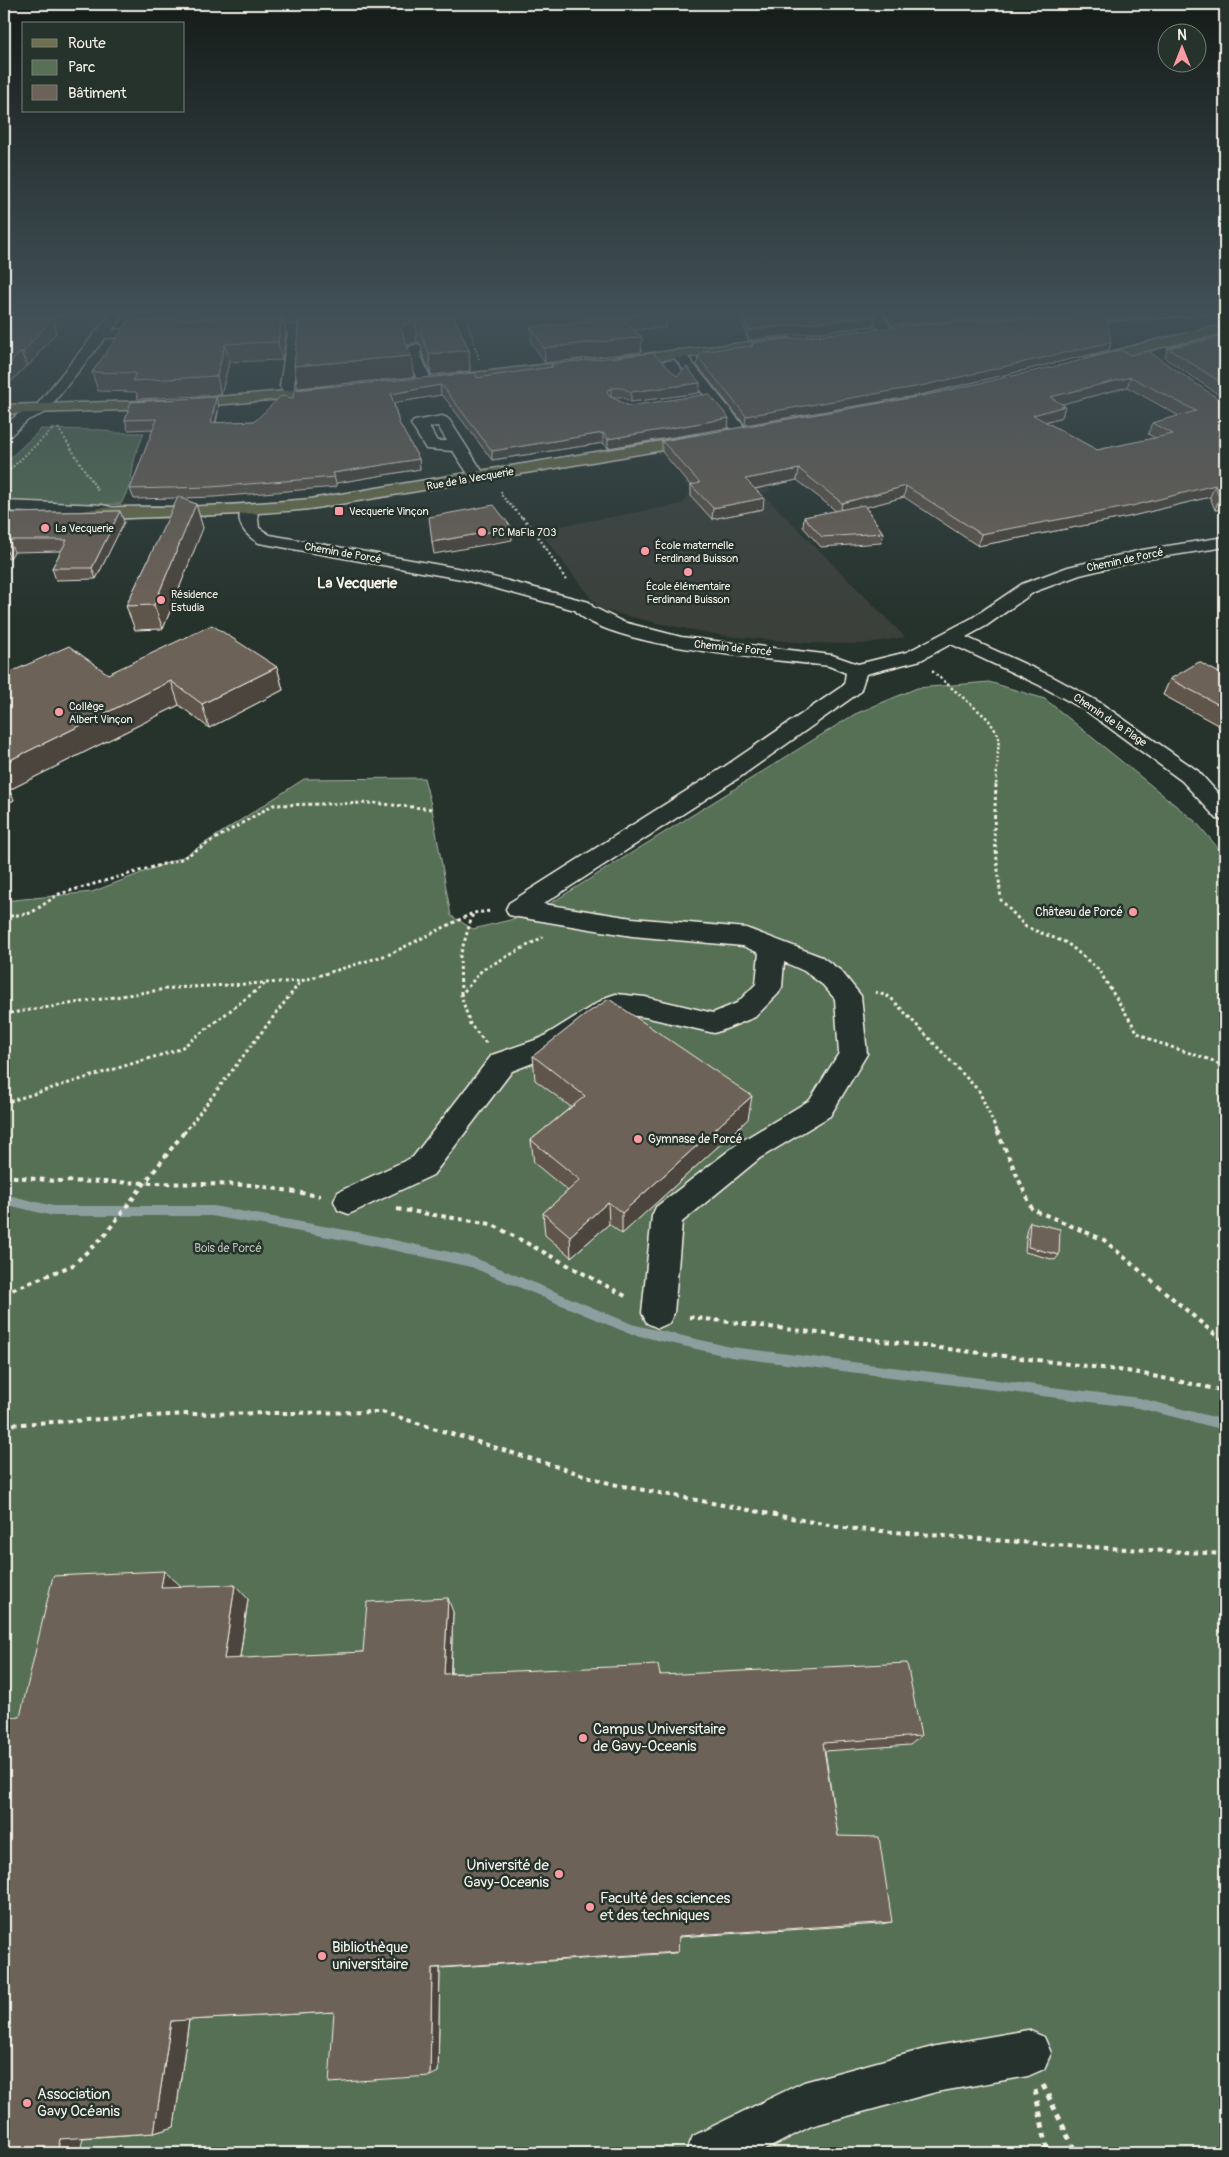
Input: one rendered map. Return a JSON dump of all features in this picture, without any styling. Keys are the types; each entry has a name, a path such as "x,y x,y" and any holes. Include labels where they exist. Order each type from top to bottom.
{"main road":[{"path":"735,434 758,430"},
{"name":"Rue de la Vecquerie","path":"4,515 76,517 113,513 248,510 351,498 712,438"}],"street":[{"path":"4,416 14,416 31,412"},
{"path":"7,440 41,418 41,412"},
{"path":"721,412 735,434"},
{"path":"458,446 478,477"},
{"path":"4,506 102,510 113,513"},
{"name":"Chemin de Porcé","path":"248,510 248,527 253,533 266,539 462,574 582,606 586,611 616,626 682,643 832,661 857,670 914,656 979,622 1028,588 1074,571 1142,555 1225,542"},
{"name":"Chemin de la Plage","path":"951,637 1046,680 1092,706 1190,776 1225,814"},
{"path":"518,909 732,772 854,688 857,670"},
{"path":"518,909 632,927 746,937 813,964 832,978 848,996 853,1054 820,1108 750,1150 667,1216 658,1313"},
{"path":"348,1201 423,1166 502,1063 552,1045 616,1004 646,1007 714,1023 746,1010 769,987 772,948"},
{"path":"710,2153 804,2105 936,2069 1028,2053"}],"path":[{"path":"4,476 57,426 113,513"},
{"path":"495,474 500,482 502,496 536,533 582,606"},
{"path":"914,656 988,720 999,736 994,830 1000,900 1026,927 1067,943 1098,969 1138,1033 1156,1042 1211,1060 1225,1068"},
{"path":"4,916 31,913 59,894 181,859 273,805 373,803 432,809"},
{"path":"4,1014 173,988 301,981 390,954 473,913 518,909"},
{"path":"473,913 460,956 461,995 470,1024 502,1063"},
{"path":"461,995 482,970 579,918"},
{"path":"832,978 890,997 979,1090 1032,1208 1104,1240 1225,1343"},
{"path":"4,1293 73,1265 103,1237 301,981"},
{"path":"4,1103 180,1049 267,983"},
{"path":"4,1176 57,1181 143,1184 253,1184 491,1224 658,1313 1134,1372 1225,1391"},
{"path":"4,1425 186,1414 382,1412 612,1484 844,1528 1069,1546 1225,1554"},
{"path":"1028,2053 1048,2153"},
{"path":"1028,2053 1076,2153"}],"shaded area":[{"path":"751,468 771,491 762,493 905,637 862,644 808,643 725,636 657,623 599,609 539,530 683,504 691,492 683,482"}],"green space":[{"path":"41,429 144,433 135,456 130,485 121,504 90,505 4,501 4,464"},
{"name":"Bois de Porcé","path":"989,682 1045,699 1196,822 1225,856 1225,2153 4,2153 4,901 92,892 185,856 304,779 424,778 432,809 451,916 473,929 510,920 551,903 855,714 917,688"}],"building":[{"path":"128,412 213,412 211,423 255,421 265,412 396,412 399,423 419,459 333,473 335,477 211,487 130,489 157,419 125,420"},
{"path":"462,412 724,412 729,418 608,439 603,433 492,451"},
{"path":"742,412 771,412 746,416"},
{"path":"832,412 1045,412 1033,415 1097,450 1173,434 1152,423 1194,412 1225,412 1225,498 1219,498 1215,485 1132,506 981,534 906,486 842,503 799,469 745,479 764,498 713,508 691,485 700,483 662,441"},
{"path":"178,497 196,504 154,605 126,606"},
{"path":"494,505 512,528 432,542 429,517"},
{"path":"864,505 883,533 822,537 804,517"},
{"path":"120,511 92,568 52,568 67,540 9,540 4,547 4,513"},
{"path":"212,625 277,667 202,704 171,681 4,763 4,675 69,646 108,674"},
{"path":"1199,662 1225,676 1225,708 1170,679"},
{"path":"609,999 752,1096 622,1213 608,1202 570,1236 543,1213 580,1180 531,1140 585,1096 533,1056 589,1012"},
{"path":"1030,1222 1060,1229 1059,1255 1028,1247"},
{"name":"Université de Gavy-Oceanis","path":"164,1571 161,1587 235,1585 224,1659 363,1652 367,1602 448,1598 444,1674 658,1665 660,1675 907,1663 921,1736 823,1743 838,1836 879,1837 892,1922 679,1936 678,1952 432,1968 430,2076 329,2083 334,2012 171,2021 154,2133 60,2139 57,2153 4,2153 4,1718 20,1717 53,1576"}],"waterway":[{"path":"4,1199 53,1211 212,1211 356,1237 472,1262 631,1329 731,1352 1139,1403 1225,1425"}],"place":[{"name":"Vecquerie Vinçon","path":"339,511"},
{"name":"La Vecquerie","path":"45,528"},
{"name":"PC MaFla 703","path":"482,532"},
{"name":"École maternelle Ferdinand Buisson","path":"645,551"},
{"name":"École élémentaire Ferdinand Buisson","path":"688,572"},
{"name":"Résidence Estudia","path":"161,600"},
{"name":"Collège Albert Vinçon","path":"59,712"},
{"name":"Château de Porcé","path":"1133,912"},
{"name":"Gymnase de Porcé","path":"638,1139"},
{"name":"Campus Universitaire de Gavy-Oceanis","path":"583,1738"},
{"name":"Université de Gavy-Oceanis","path":"559,1874"},
{"name":"Faculté des sciences et des techniques","path":"590,1907"},
{"name":"Bibliothèque universitaire","path":"322,1956"},
{"name":"Association Gavy Océanis","path":"27,2103"}],"district":[{"name":"La Vecquerie","path":"357,583"}]}
